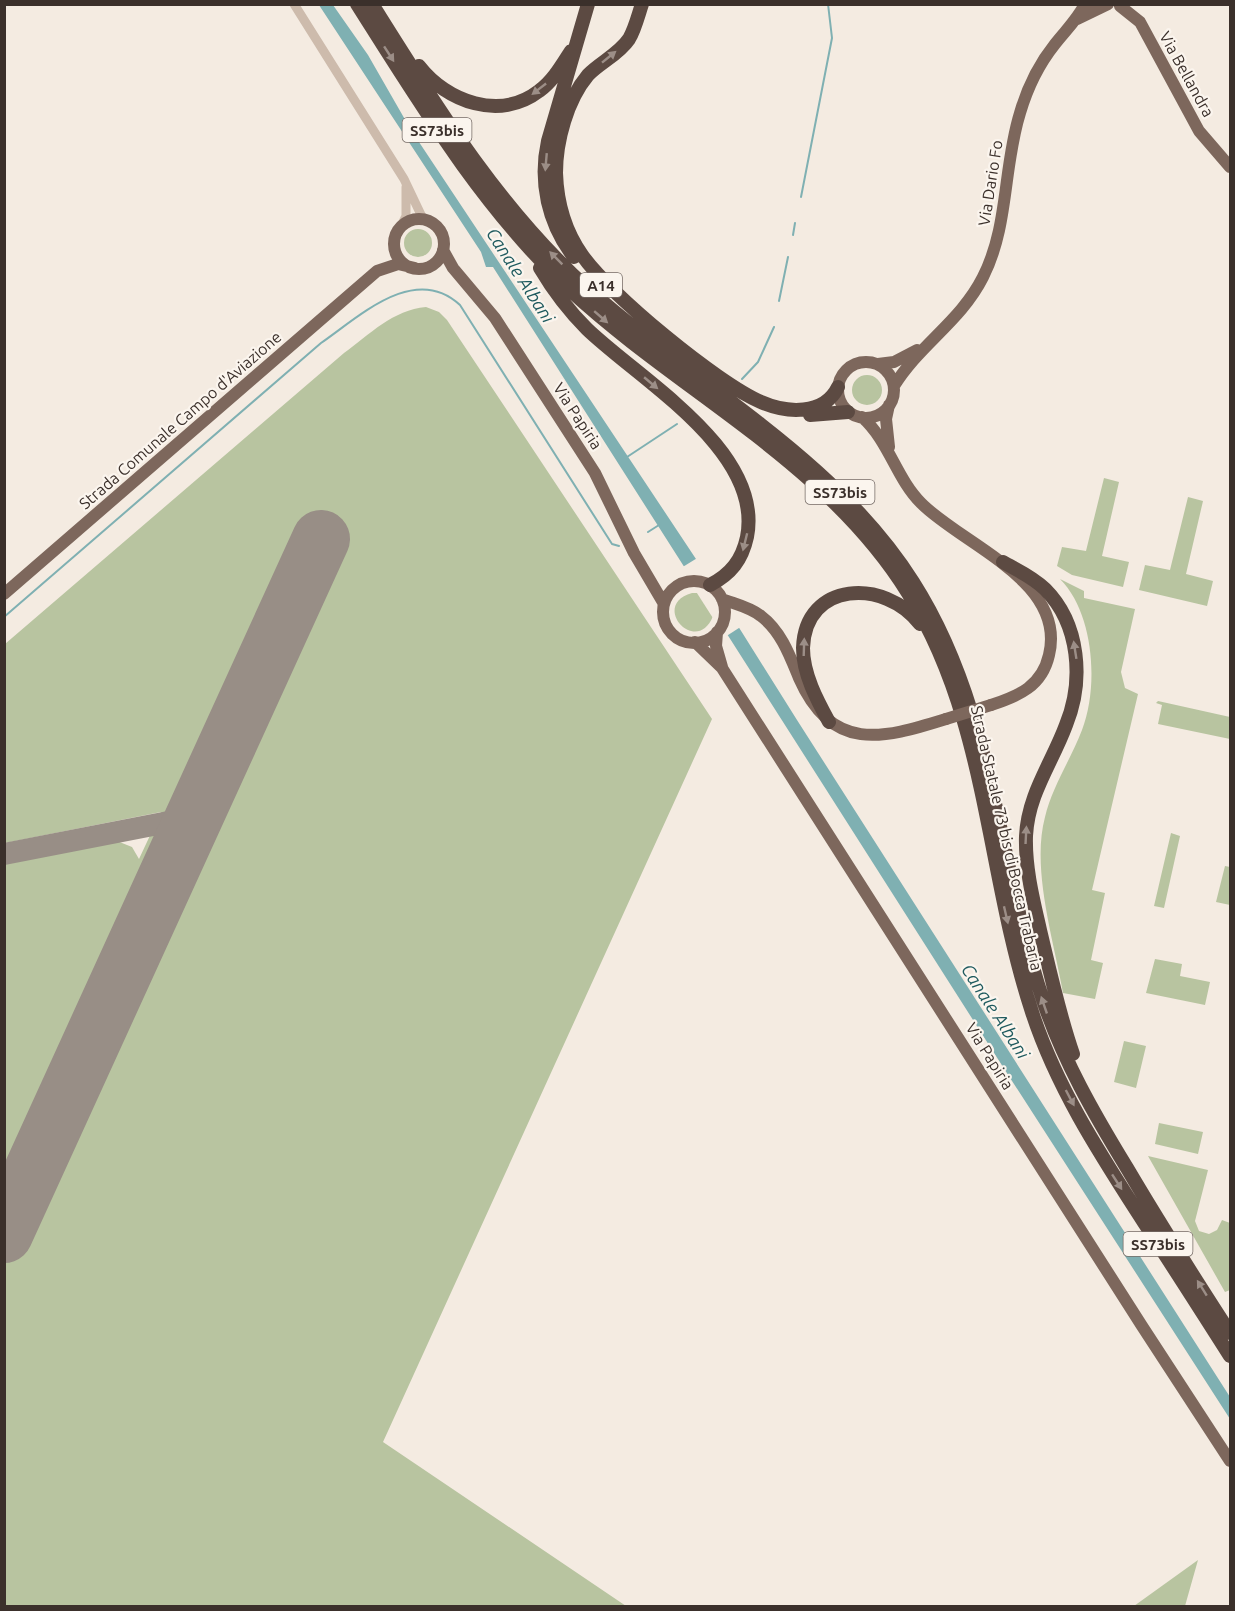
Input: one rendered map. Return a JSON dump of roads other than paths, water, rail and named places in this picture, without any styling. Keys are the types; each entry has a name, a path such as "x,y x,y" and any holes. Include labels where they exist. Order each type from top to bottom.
{"highway":[{"name":"Strada Statale 73 bis di Bocca Trabaria","path":"357,4 444,140 528,248 618,331 778,453 832,498 863,531 903,585 941,653 969,736 1014,950 1043,1043 1099,1152 1230,1356"},
{"name":"Strada Statale 73 bis di Bocca Trabaria","path":"372,4 466,149 541,242 612,309 832,485 866,519 913,581 940,629 964,686 984,753 1019,915 1040,992 1069,1066 1095,1115 1230,1333"},
{"path":"378,4 430,79 452,95 476,104 504,105 532,96 549,82 576,44"},
{"name":"A14","path":"588,4 548,141 545,170 552,217 572,254 595,280 641,320 694,364 742,399 764,410 785,416 848,412"},
{"name":"A14","path":"642,4 627,41 591,72 578,90 561,136 557,165 558,199 575,244 596,273 611,287 691,355 748,396 772,406 799,410 823,404 838,387"},
{"path":"528,248 572,313 702,429 722,452 737,477 748,514 746,542 734,568 710,585"},
{"path":"1003,562 1036,581 1052,596 1067,622 1074,647 1077,675 1072,706 1064,731 1031,803 1026,853 1034,900 1060,1013 1095,1115"},
{"path":"829,722 809,680 803,646 808,625 825,604 855,592 885,596 907,609 941,653"}],"main road":[{"name":"Via Dario Fo","path":"894,386 926,345 960,312 989,264 1002,220 1021,111 1046,57 1076,20 1085,4"},
{"name":"Via Bellandra","path":"1136,4 1140,22 1199,131 1230,167"},
{"name":"Via Dario Fo","path":"1076,20 1116,5"},
{"name":"Via Bellandra","path":"1116,5 1140,22"},
{"path":"377,271 398,264 415,268 431,265 443,250 444,240 440,230 423,219 413,220 397,232 394,247 398,257 415,268"},
{"name":"Strada Comunale Campo d'Aviazione","path":"4,594 377,271 397,232"},
{"name":"Via Papiria","path":"443,250 453,268 495,318 595,473 664,604 665,621 670,630 677,637 695,642 722,668 1230,1461"},
{"name":"Via Papiria","path":"431,265 472,288"},
{"name":"Via Dario Fo","path":"878,364 892,363 926,345"},
{"path":"889,452 886,419 890,404 894,386 886,370 878,364 865,362 851,366 840,378 838,396 848,412 862,417 878,415 890,404"},
{"path":"664,604 669,594 681,584 692,581 710,585 723,599 756,612 782,641 810,699 829,722 854,734 881,736 946,719 1015,697 1033,686 1046,664 1051,645 1050,626 1040,604 1003,562 939,520 922,505 906,484 889,452 862,417"},
{"path":"645,569 665,581 681,584"},
{"path":"695,642 711,638 717,632 724,617 723,599"},
{"path":"724,617 738,612 756,612"},
{"name":"Via Papiria","path":"717,632 716,646 722,668"}],"street":[{"path":"294,4 404,179 423,219"},
{"path":"397,232 406,216 404,179"}],"water":[{"path":"319,5 333,5 368,55 411,130 696,559 1230,1397 1230,1419 493,267 486,267 481,252"}],"waterway":[{"path":"801,197 832,38 828,4"},
{"path":"793,235 795,223"},
{"path":"779,301 788,257"},
{"path":"4,617 321,343 370,308 407,291 425,289 443,293 460,305 612,544 619,546"},
{"path":"742,379 758,362 774,327"},
{"path":"627,457 677,424"},
{"path":"648,532 659,525"}],"water label":[{"name":"Canale Albani","path":"521,275"},
{"name":"Canale Albani","path":"996,1011"}]}
